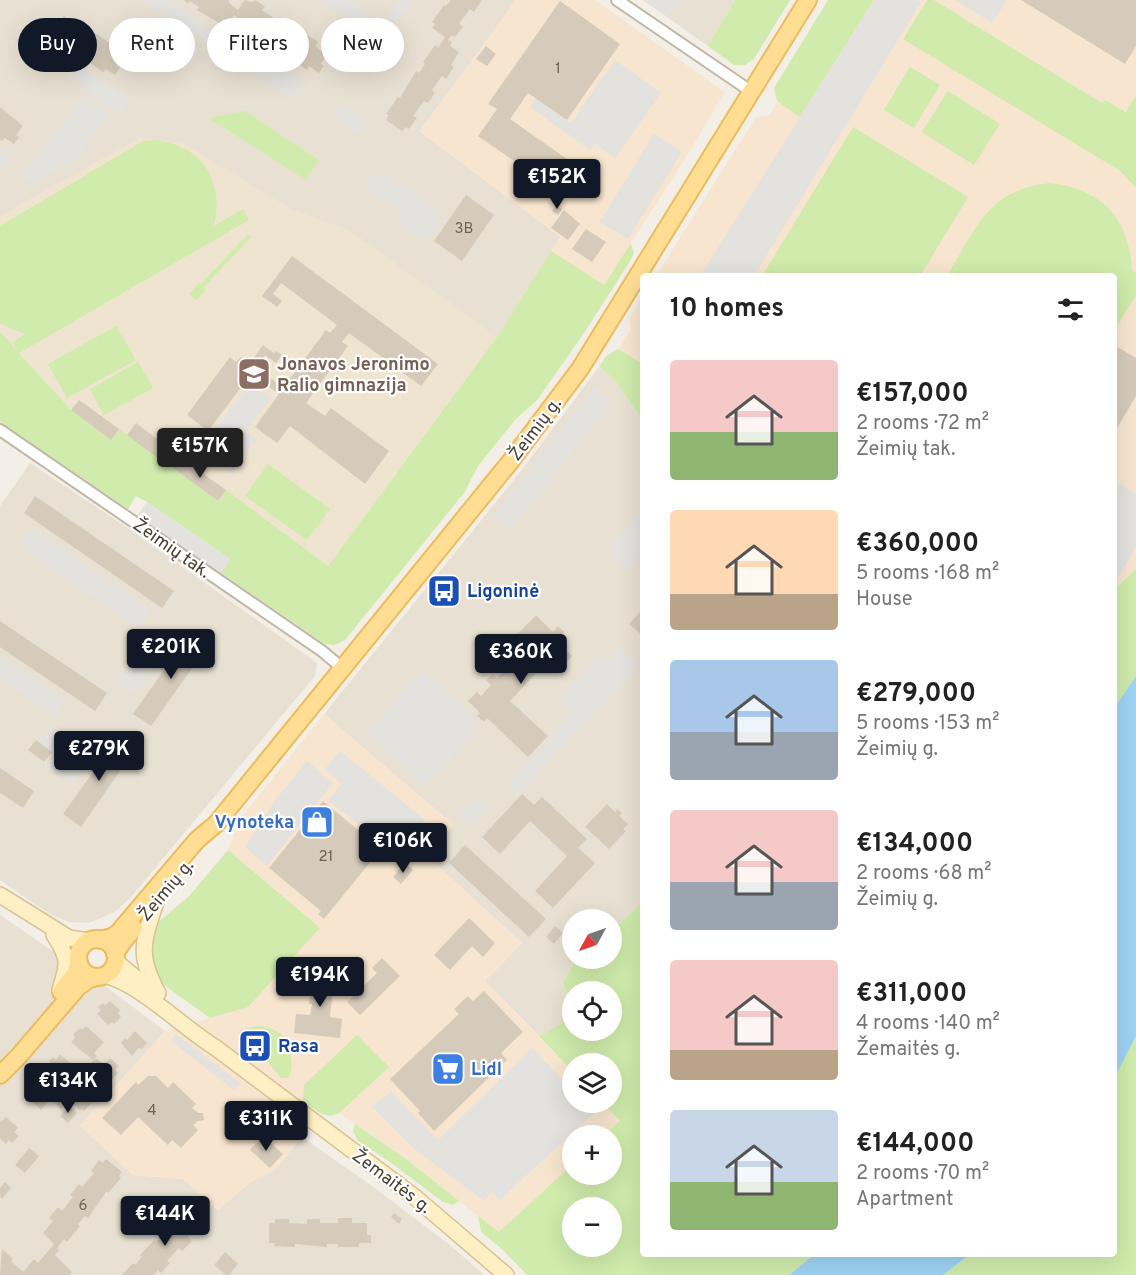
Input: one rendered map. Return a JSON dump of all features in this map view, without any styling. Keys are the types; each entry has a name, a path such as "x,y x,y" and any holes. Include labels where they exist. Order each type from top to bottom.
{"main road":[{"name":"Žeimių g.","path":"0,1075 78,987 90,979 101,976 114,966 122,943 204,845 216,824 510,462 580,369 808,0"},
{"name":"Žeimių g.","path":"0,1067 75,974 80,950 95,940 112,937 128,922 197,840 216,824"},
{"path":"0,895 55,933 70,947 85,973 101,976"},
{"path":"0,900 55,933 69,938 95,940 112,947 116,956"},
{"path":"156,902 143,951 145,966 161,998"},
{"path":"55,933 95,933 128,922"},
{"path":"55,933 68,965 59,994"},
{"name":"Žemaitės g.","path":"116,956 124,969 198,1028 216,1048"},
{"name":"Žemaitės g.","path":"101,976 119,980 216,1048 416,1198 506,1275"}],"street":[{"path":"616,0 752,92"},
{"name":"Žeimių tak.","path":"0,430 322,651 342,668"}],"shaded area":[{"path":"0,0 516,0 420,131 560,237 497,337 160,460 119,430 0,332"},
{"path":"142,0 169,0 207,26 207,43 195,35 195,18 169,18"},
{"path":"321,0 351,0 368,12 364,18 347,18"},
{"path":"399,0 413,0 401,18 386,18"},
{"path":"516,0 595,0 725,92 604,285 551,251 560,237 420,132"},
{"path":"643,0 735,0 708,46"},
{"path":"643,0 680,0 669,18"},
{"path":"874,0 927,0 903,38 1120,171 1136,188 1136,569 1117,587 1117,273 658,273 756,117 770,115 777,101 800,116"},
{"path":"874,0 917,0 921,2 756,273 702,273"},
{"path":"934,0 1136,0 1136,96 1127,112 1105,100 1102,103"},
{"path":"955,0 1007,0 992,23"},
{"path":"615,60 661,93 615,158 595,144 590,150 530,107 536,98 571,123"},
{"path":"68,72 89,72 131,99 120,115 86,91"},
{"path":"251,72 289,72 305,83 303,92 291,98"},
{"path":"83,95 109,113 78,157 33,183 23,177"},
{"path":"341,104 368,122 359,135 335,119 333,109"},
{"path":"654,134 682,152 628,239 600,222"},
{"name":"Jonavos Jeronimo Ralio gimnazija","path":"141,137 185,144 293,210 349,230 497,337 328,566 226,491 218,501 119,430 111,440 71,410 0,332 0,216"},
{"path":"0,148 11,156 1,172 0,171"},
{"path":"383,173 435,210 440,221 426,241 397,222 402,213 365,187 368,176"},
{"path":"640,301 640,362 618,349 631,330 629,319"},
{"path":"599,367 614,379 640,417 640,904 622,921 622,909 562,909 562,969 571,969 562,981 562,1023 539,1036 485,981 522,943 427,856 453,825 324,714 521,471"},
{"path":"250,383 271,398 246,431 257,439 231,474 200,451"},
{"path":"595,387 612,401 511,530 494,516"},
{"path":"30,463 128,528 317,663 315,676 131,897 115,912 89,923 69,922 48,913 0,880 0,506"},
{"path":"1117,482 1136,494 1136,548 1117,579"},
{"path":"147,502 230,559 217,579 133,522"},
{"path":"640,513 640,557 628,570 606,550"},
{"path":"32,528 151,611 139,628 20,546"},
{"path":"158,626 174,637 134,694 118,683"},
{"path":"621,648 639,664 518,795 507,784 574,712 560,699 598,657 611,660"},
{"path":"0,656 66,700 56,715 0,679"},
{"path":"422,671 481,725 425,785 367,732"},
{"path":"324,714 454,825 427,856 522,943 485,981 562,1061 562,1113 612,1113 620,1121 615,1125 562,1125 562,1174 499,1233 406,1159 339,1113 389,1067 304,1085 302,1137 274,1171 252,1181 218,1210 183,1179 133,1175 80,1126 165,1031 248,1007 319,928 228,850 240,819"},
{"path":"50,725 93,756 73,785 47,766 56,753 39,741"},
{"path":"340,751 425,820 399,852 328,801 341,784 325,769"},
{"path":"307,761 333,783 267,866 245,847 274,802"},
{"path":"475,796 488,809 471,826 458,814"},
{"path":"0,915 113,992 165,1031 80,1126 133,1175 183,1179 218,1210 252,1181 274,1171 302,1137 450,1245 484,1275 0,1275"},
{"path":"176,1034 240,1083 234,1090 171,1041"},
{"path":"532,1048 562,1079 562,1113 594,1113 581,1125 562,1125 562,1143 500,1200 492,1192 484,1201 413,1148 372,1107 391,1091 438,1140"}],"green space":[{"path":"735,0 790,0 754,59 745,65 734,65 708,46"},
{"path":"828,0 874,0 800,117 777,101 774,88"},
{"path":"927,0 934,0 1102,103 1105,100 1126,112 1136,96 1136,188 1120,171 903,39"},
{"path":"910,67 940,85 914,128 884,110"},
{"path":"948,91 1000,124 974,165 922,132"},
{"path":"245,111 319,160 306,180 208,118"},
{"path":"853,127 968,197 922,273 764,273"},
{"path":"156,140 186,150 198,158 206,168 216,194 214,226 243,209 249,220 19,353 71,410 111,439 119,429 218,501 226,490 328,566 497,337 551,251 604,285 631,243 634,253 629,263 538,399 515,420 478,466 464,493 345,640 335,645 325,644 221,573 230,559 147,502 136,496 128,509 0,422 0,332 17,350 13,342 25,334 0,324 0,226 143,141"},
{"path":"1050,183 1084,192 1098,199 1118,221 1130,252 1132,270 1136,273 1136,295 1117,326 1117,273 949,273 986,214 1012,194 1029,187"},
{"path":"248,234 251,237 204,287 206,290 196,300 189,294 199,283 201,284"},
{"path":"116,326 136,360 67,398 48,364"},
{"path":"618,349 640,362 640,417 614,379 599,367 606,356"},
{"path":"138,362 153,388 104,415 90,389"},
{"path":"268,464 330,509 307,540 245,496"},
{"path":"1136,569 1136,676 1117,704 1117,587"},
{"path":"228,850 320,928 248,1007 210,1018 154,978 147,954 155,925 189,896"},
{"path":"640,904 640,1257 811,1257 789,1275 527,1275 503,1250 481,1232 478,1216 499,1232 562,1174 562,1185 622,1185 622,1125 615,1125 620,1121 612,1113 622,1113 622,1053 562,1053 562,1060 539,1036 562,1023 562,1041 622,1041 622,981 564,981 571,969 622,969 622,921"},
{"path":"260,1026 279,1032 289,1046 292,1064 288,1078 281,1078 258,1050 238,1035 245,1029"},
{"path":"357,1035 389,1067 339,1113 324,1115 303,1100 304,1085"},
{"path":"1136,1036 1136,1275 943,1275 966,1257 1117,1257 1117,1073"},
{"path":"355,1124 406,1159 459,1201 453,1205 443,1202 358,1141 353,1131"}],"water":[{"path":"1136,676 1136,1036 1117,1073 1117,704"},
{"path":"811,1257 966,1257 943,1275 789,1275"}],"building":[{"path":"183,0 229,0 228,2 238,10 245,0 252,2 256,0 265,7 262,10 274,18 238,18 234,15 232,18 211,18 197,10 199,7 190,1 188,3"},
{"path":"451,0 482,0 474,12 470,9 459,24 463,27 455,37 452,35 448,40 452,42 450,46 459,52 451,65 454,67 446,79 442,76 432,90 435,93 428,103 424,101 413,116 417,118 409,129 406,127 402,131 386,120 389,115 386,114 398,97 400,98 416,71 419,73 425,64 423,62 435,45 438,48 445,37 432,28 435,24 432,22 444,5 446,6"},
{"path":"1021,0 1136,0 1136,46 1125,64"},
{"path":"560,1 620,44 567,120 528,93 510,119 574,164 556,190 478,136 497,109 488,104"},
{"path":"97,34 109,43 109,71 106,69 103,72 97,68"},
{"path":"309,36 318,42 315,46 321,50 319,73 309,66"},
{"path":"486,46 496,54 487,66 476,59"},
{"path":"0,107 23,126 16,135 19,137 14,144 5,138 0,140"},
{"path":"466,195 494,215 462,261 434,241"},
{"path":"556,205 562,209 558,215 552,211"},
{"path":"564,210 580,224 568,240 551,228"},
{"path":"586,229 606,242 592,262 572,249"},
{"path":"292,256 438,364 421,386 349,333 342,342 348,346 306,403 325,416 331,408 389,451 365,484 290,426 277,443 255,427 279,394 251,374 208,431 187,415 230,357 236,362 241,357 250,363 263,345 274,353 276,351 282,355 276,363 265,355 256,367 283,388 326,330 330,333 337,325 281,283 273,294 282,301 277,307 262,296"},
{"path":"1117,347 1136,358 1136,396 1117,428"},
{"path":"79,400 119,429 111,440 71,410"},
{"path":"136,423 169,448 160,460 127,435"},
{"path":"181,458 226,490 218,501 173,468"},
{"path":"35,496 174,591 162,608 24,513"},
{"path":"640,612 640,634 629,624"},
{"path":"536,615 553,632 558,626 564,632 559,637 565,643 562,646 572,656 564,665 553,655 510,701 548,736 528,757 487,718 484,722 477,716 480,713 468,701 477,692 481,696 491,685 486,680 493,674 497,678 520,653 509,643"},
{"path":"0,621 107,693 95,711 0,647"},
{"path":"190,633 208,646 151,726 133,714"},
{"path":"119,736 136,748 81,827 63,814"},
{"path":"36,740 52,752 44,762 28,750"},
{"path":"0,768 34,791 23,808 0,793"},
{"path":"522,794 534,805 542,797 587,839 578,848 595,863 553,908 535,891 567,856 530,821 500,854 482,837"},
{"path":"323,801 375,844 378,840 384,845 324,919 318,914 321,911 269,868"},
{"path":"607,804 615,812 617,809 622,813 619,816 628,824 623,829 626,831 609,849 585,827"},
{"path":"465,845 546,919 529,937 449,863"},
{"path":"405,863 413,870 401,884 393,877"},
{"path":"469,918 495,943 483,957 472,946 450,970 434,955"},
{"path":"555,926 562,932 554,944 546,937"},
{"path":"382,958 400,976 360,1015 347,1002 377,973 372,968"},
{"path":"313,968 335,970 330,1017 342,1019 340,1038 294,1033 296,1014 310,1015"},
{"name":"Lidl","path":"484,991 523,1032 501,1053 507,1060 434,1131 418,1113 420,1111 390,1079 459,1014 454,1009 468,996 473,1001"},
{"path":"110,1001 120,1010 118,1013 121,1017 114,1024 112,1022 108,1025 97,1014 101,1010 98,1007"},
{"path":"86,1026 104,1042 94,1053 97,1056 93,1060 71,1042 75,1038 73,1034"},
{"path":"135,1031 147,1043 132,1056 121,1043"},
{"path":"60,1054 80,1072 70,1083 63,1076 60,1080 47,1069 52,1064 49,1061 53,1057 56,1060"},
{"path":"96,1058 104,1065 110,1058 119,1066 115,1070 118,1073 108,1083 89,1065"},
{"path":"148,1076 156,1076 168,1088 173,1082 196,1104 192,1108 198,1113 203,1113 204,1120 193,1125 198,1130 181,1148 172,1140 168,1145 138,1117 121,1135 102,1118 136,1082 138,1085"},
{"path":"37,1082 49,1092 44,1098 48,1102 41,1110 25,1095"},
{"path":"88,1087 98,1096 84,1111 82,1109 80,1111 71,1101 76,1095 78,1098"},
{"path":"58,1096 66,1104 61,1109 53,1101"},
{"path":"69,1106 77,1113 68,1123 60,1116"},
{"path":"6,1117 18,1128 14,1132 19,1136 12,1143 9,1140 6,1144 0,1138 0,1120 1,1122"},
{"path":"263,1136 283,1154 270,1168 250,1150"},
{"path":"29,1148 39,1156 25,1173 15,1165"},
{"path":"106,1159 122,1172 119,1176 121,1178 108,1193 106,1192 88,1218 85,1216 78,1224 80,1226 67,1242 64,1239 57,1248 59,1250 55,1255 72,1272 70,1275 0,1275 2,1249 23,1272 34,1259 38,1263 54,1244 43,1233 53,1221 49,1218 58,1207 62,1211 73,1197 70,1195 79,1184 82,1187 94,1173 91,1171 99,1160 103,1163"},
{"path":"5,1182 11,1188 2,1199 0,1188"},
{"path":"186,1210 193,1215 190,1218 199,1226 188,1237 192,1241 182,1251 179,1248 167,1261 170,1263 161,1273 158,1270 154,1275 122,1275 133,1263 135,1265 142,1257 140,1255 154,1240 156,1242 163,1234 161,1232 175,1216 178,1219"},
{"path":"394,1213 402,1219 399,1224 391,1217"},
{"path":"338,1218 352,1218 352,1223 367,1223 367,1235 371,1235 371,1243 359,1243 359,1247 338,1247 338,1244 327,1244 327,1247 295,1244 295,1247 274,1246 275,1243 269,1243 269,1223 275,1223 275,1219 289,1219 289,1223 307,1224 307,1219 320,1219 320,1223 338,1223"},
{"path":"225,1252 238,1264 229,1275 214,1265"}],"place":[{"name":"Jonavos Jeronimo Ralio gimnazija","path":"254,374"},
{"name":"Ligoninė","path":"444,591"},
{"name":"Vynoteka","path":"317,822"},
{"name":"Rasa","path":"255,1046"},
{"name":"Lidl","path":"448,1069"}]}
